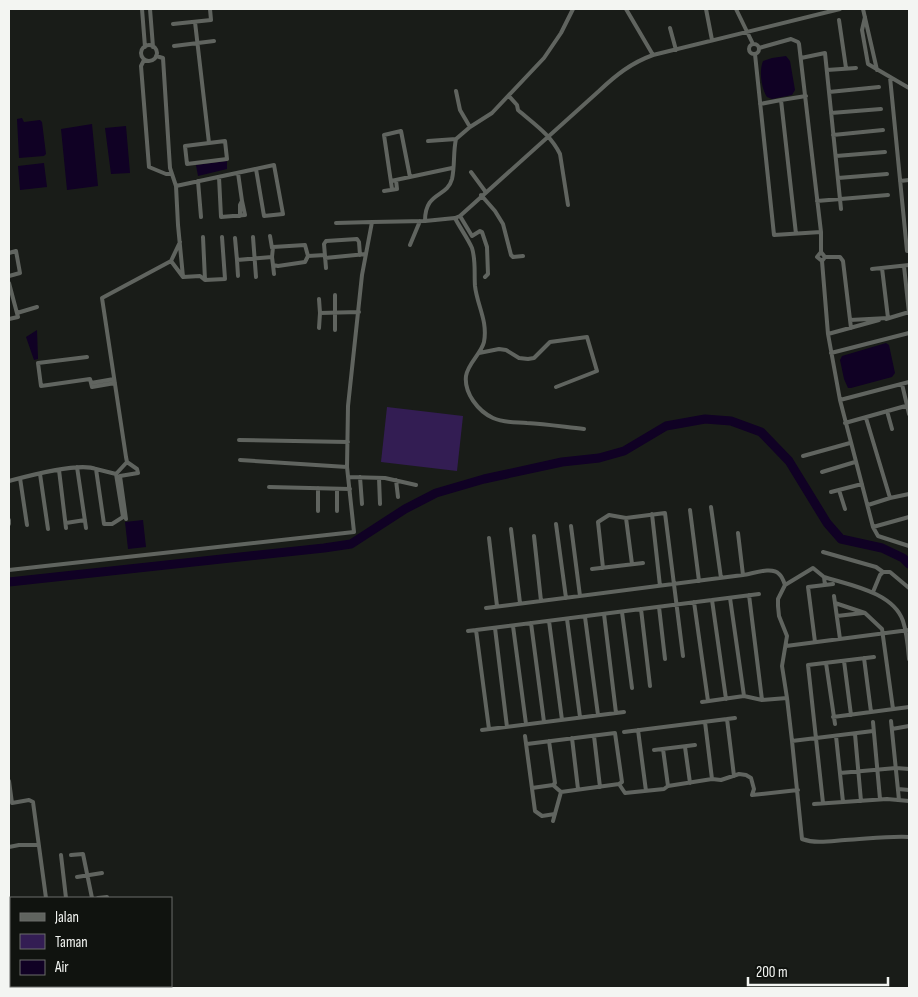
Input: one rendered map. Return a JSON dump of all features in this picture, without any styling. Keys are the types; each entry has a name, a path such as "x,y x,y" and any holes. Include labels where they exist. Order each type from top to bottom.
{"street":[{"path":"142,9 145,47 141,55 144,60"},
{"path":"144,60 153,60 156,56 156,51 153,47 150,9"},
{"path":"173,24 211,20 210,9"},
{"path":"428,141 456,139 470,127 492,113 544,58 561,33 572,9"},
{"path":"626,9 653,55"},
{"path":"706,9 712,40"},
{"path":"736,9 753,44 759,48 794,39 799,44 821,232 821,252 817,257 822,261 828,334 845,423 873,527 878,536 908,544"},
{"path":"336,223 423,221 460,216 485,191 621,71 636,61 653,55 840,9"},
{"path":"863,9 877,70"},
{"path":"865,17 862,30 868,64 909,88"},
{"path":"839,20 846,68"},
{"path":"195,22 209,143"},
{"path":"670,28 676,50"},
{"path":"174,46 214,41"},
{"path":"753,44 749,49 750,53 755,54"},
{"path":"145,47 153,47"},
{"path":"759,48 755,54 774,235 821,232"},
{"path":"801,58 825,53 841,209"},
{"path":"156,56 163,58 170,168 176,186 184,277"},
{"path":"144,60 141,66 149,167 166,174 172,174"},
{"path":"827,70 856,68"},
{"path":"890,77 907,251 909,251"},
{"path":"829,92 879,87"},
{"path":"456,91 460,110 470,127"},
{"path":"508,96 517,105 518,110 549,136 560,154 568,205"},
{"path":"760,104 806,96"},
{"path":"782,100 796,234"},
{"path":"831,113 881,109"},
{"path":"834,135 883,130"},
{"path":"384,191 397,188 393,181 384,135 401,132 410,177"},
{"path":"410,245 423,221 430,200 450,183 452,179 456,139"},
{"path":"225,142 227,159 187,164 185,146 209,143 225,142"},
{"path":"836,156 885,152"},
{"path":"176,186 274,165 283,214 264,216 256,169"},
{"path":"393,181 452,168"},
{"path":"471,172 485,191"},
{"path":"219,177 221,217 240,216 242,201 238,173"},
{"path":"838,178 887,174"},
{"path":"900,181 909,180"},
{"path":"198,181 201,217"},
{"path":"481,195 504,224 511,255 513,257 523,256"},
{"path":"818,201 888,195"},
{"path":"460,216 472,236 482,232 487,247 488,274 485,277"},
{"path":"454,218 467,238 475,262 475,284 486,328 483,344 467,372 466,378 472,400 482,412 494,419 584,429"},
{"path":"9,570 353,533 355,530 348,477 348,406 362,275 372,222"},
{"path":"253,236 256,276"},
{"path":"270,236 274,274"},
{"path":"203,237 206,280"},
{"path":"184,277 200,276 206,280 225,279 222,237"},
{"path":"235,238 238,276"},
{"path":"326,268 324,244 326,241 356,239 359,242 360,255"},
{"path":"96,469 104,524 112,524 123,517 118,476 127,462 102,298 172,260 180,242"},
{"path":"272,248 304,245 308,256 305,262 273,265"},
{"path":"9,253 16,251 20,273 9,276"},
{"path":"821,252 826,257 840,257 843,261 850,328"},
{"path":"308,256 325,257 366,254"},
{"path":"237,260 272,257"},
{"path":"822,261 826,257"},
{"path":"172,260 184,277"},
{"path":"872,269 909,265"},
{"path":"828,334 909,312 904,266"},
{"path":"882,268 888,318"},
{"path":"9,283 18,316 9,319"},
{"path":"335,295 335,330"},
{"path":"319,299 319,328"},
{"path":"17,313 37,307"},
{"path":"320,313 359,312"},
{"path":"850,320 888,318"},
{"path":"831,353 909,333"},
{"path":"478,354 499,349 506,350 520,358 528,359 534,358 550,342 587,337 597,371 556,387"},
{"path":"87,356 38,363 41,386 90,379 91,383 115,381"},
{"path":"840,400 909,382"},
{"path":"902,384 909,414"},
{"path":"845,423 908,406"},
{"path":"887,411 892,428"},
{"path":"866,418 890,498"},
{"path":"239,440 348,442"},
{"path":"803,456 850,443"},
{"path":"240,460 348,467"},
{"path":"9,481 59,470 90,466 118,476 138,473 137,469 127,462"},
{"path":"822,472 855,462"},
{"path":"77,467 86,528"},
{"path":"59,470 66,525 85,520"},
{"path":"40,474 48,529"},
{"path":"118,476 126,519"},
{"path":"348,477 379,478 416,485"},
{"path":"360,477 362,504"},
{"path":"20,478 27,525"},
{"path":"379,478 380,504"},
{"path":"396,480 398,497"},
{"path":"831,492 862,484"},
{"path":"269,487 350,489"},
{"path":"318,488 318,511"},
{"path":"337,488 337,511"},
{"path":"839,490 845,509"},
{"path":"868,505 909,494"},
{"path":"711,507 720,578"},
{"path":"690,510 699,581"},
{"path":"603,568 598,522 609,515 626,518 665,513 683,656"},
{"path":"652,514 660,586"},
{"path":"626,518 632,564"},
{"path":"873,527 909,518"},
{"path":"556,524 566,598"},
{"path":"571,526 580,596"},
{"path":"511,529 520,603"},
{"path":"738,533 743,575"},
{"path":"534,536 541,601"},
{"path":"489,538 497,606"},
{"path":"823,552 876,567 883,572 890,572 909,588"},
{"path":"592,569 643,563"},
{"path":"825,585 824,577 820,572 812,568 785,585 778,599 779,616 786,636 782,666 798,790 802,839 823,842 882,837 909,837"},
{"path":"486,608 699,581 769,570 780,574 785,585"},
{"path":"873,592 877,579 883,572"},
{"path":"824,577 873,592 881,596 900,614 907,630 909,659"},
{"path":"815,642 808,587 833,584"},
{"path":"468,631 759,594"},
{"path":"749,595 762,700"},
{"path":"834,596 840,639"},
{"path":"730,598 744,696"},
{"path":"712,600 726,699"},
{"path":"694,602 708,701"},
{"path":"835,603 865,613 878,624 883,633 893,709"},
{"path":"659,607 665,659"},
{"path":"641,609 650,686"},
{"path":"622,612 632,688"},
{"path":"837,616 865,613"},
{"path":"604,614 616,713"},
{"path":"585,616 598,715"},
{"path":"567,619 580,717"},
{"path":"549,621 562,720"},
{"path":"531,623 544,722"},
{"path":"513,626 526,724"},
{"path":"495,628 507,727"},
{"path":"476,630 489,729"},
{"path":"786,646 907,630"},
{"path":"823,803 808,665 874,657"},
{"path":"864,658 871,712"},
{"path":"844,661 851,715"},
{"path":"826,663 835,724"},
{"path":"702,702 744,696 762,700 787,698"},
{"path":"833,717 909,707"},
{"path":"482,730 624,712"},
{"path":"624,732 735,718"},
{"path":"727,719 734,776"},
{"path":"891,721 899,800"},
{"path":"705,722 712,779"},
{"path":"873,722 880,799"},
{"path":"892,729 909,726"},
{"path":"638,730 646,791"},
{"path":"792,741 874,732"},
{"path":"526,744 615,733 622,782 561,792 553,786 532,788"},
{"path":"855,734 861,800"},
{"path":"525,736 535,812 542,816 554,814"},
{"path":"594,736 600,787"},
{"path":"836,736 843,802"},
{"path":"572,738 578,790"},
{"path":"550,741 555,783 553,786"},
{"path":"654,750 695,745"},
{"path":"685,747 690,783"},
{"path":"663,749 668,786"},
{"path":"840,773 877,769 909,769"},
{"path":"619,784 625,793 712,779 721,780 739,774 751,778 754,789 752,795 798,790"},
{"path":"9,781 10,803 33,801 46,897"},
{"path":"898,789 909,790"},
{"path":"552,821 561,792"},
{"path":"814,804 880,799 909,801"},
{"path":"9,847 39,845"},
{"path":"71,856 82,854 92,897"},
{"path":"60,855 66,897"},
{"path":"77,877 102,873"}],"green space":[{"path":"387,407 463,416 457,471 381,462"}],"water":[{"path":"786,56 790,61 795,90 792,95 772,99 767,97 762,84 761,70 763,61"},
{"path":"22,118 24,122 40,120 42,122 46,154 44,156 19,158 17,119"},
{"path":"92,124 98,186 67,190 61,129"},
{"path":"126,126 130,173 111,174 105,128"},
{"path":"227,161 227,169 198,176 196,165"},
{"path":"44,163 47,187 20,190 18,166"},
{"path":"37,330 38,359 34,360 26,337"},
{"path":"886,343 889,345 895,373 892,377 848,388 840,360 842,356"},
{"path":"143,520 146,547 128,549 125,522"}],"waterway":[{"path":"9,582 351,544 405,509 436,493 484,479 562,462 599,458 624,451 666,426 705,419 731,421 761,432 789,461 827,523 841,539 882,548 903,558 909,564"}]}
